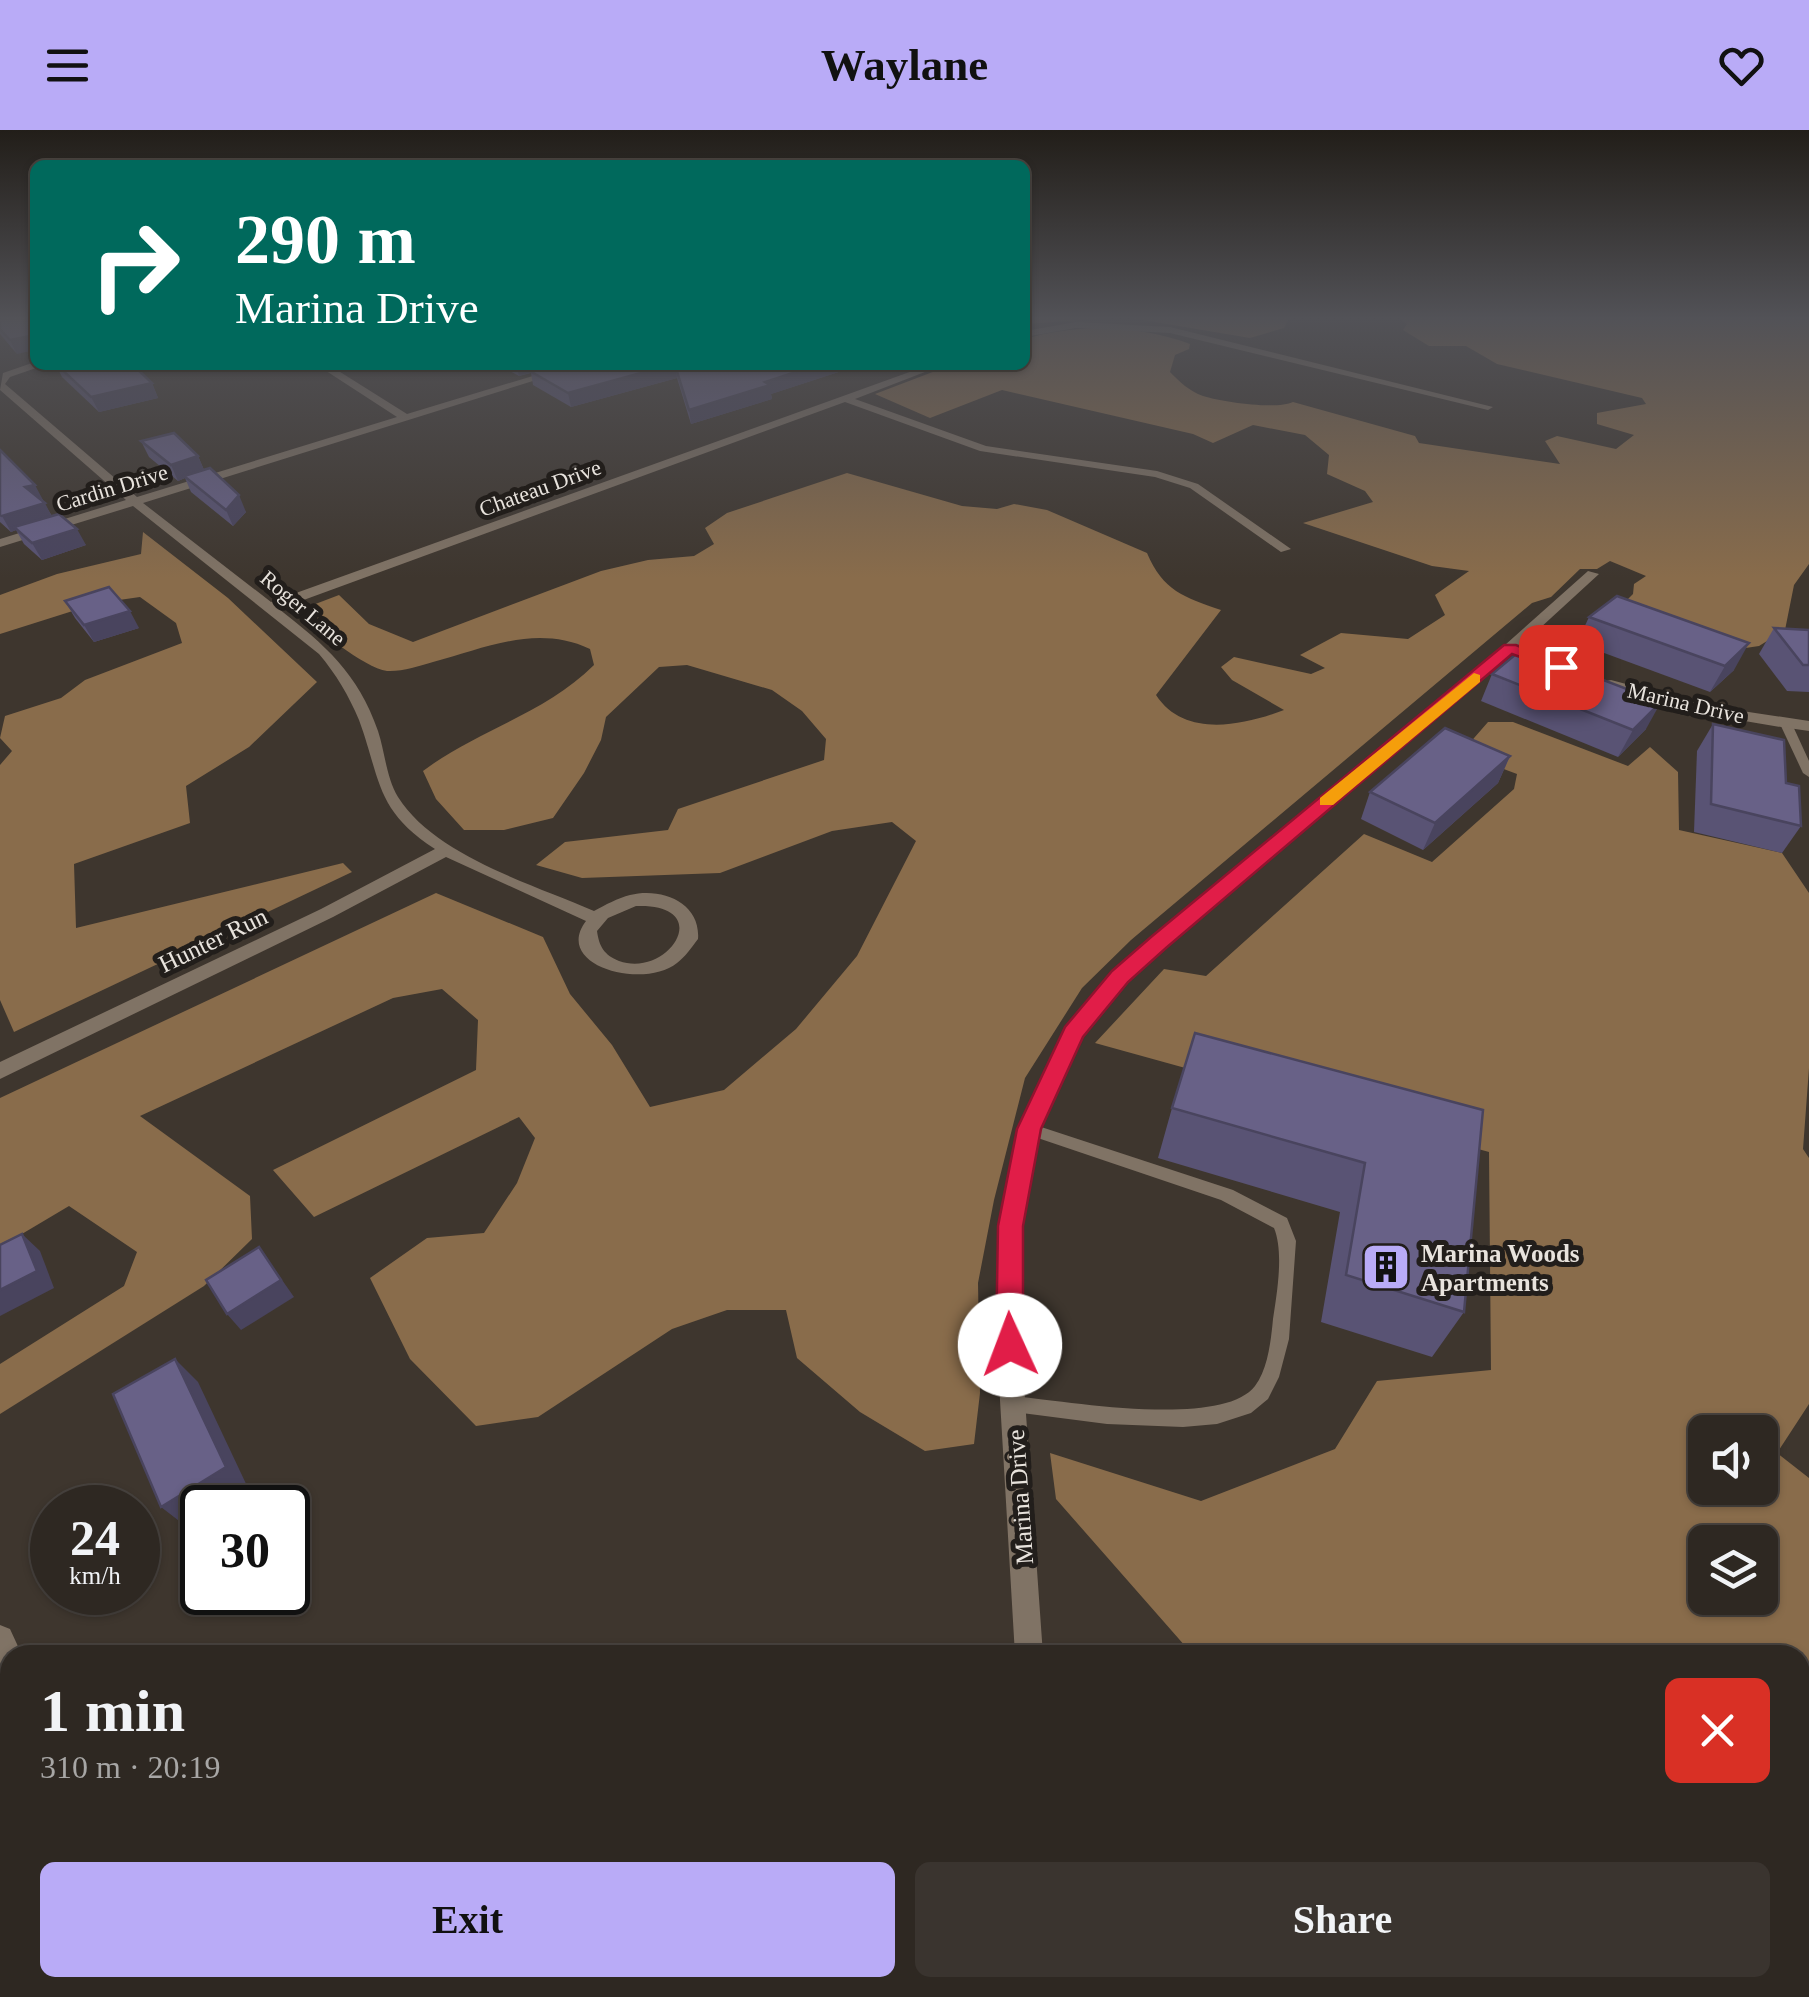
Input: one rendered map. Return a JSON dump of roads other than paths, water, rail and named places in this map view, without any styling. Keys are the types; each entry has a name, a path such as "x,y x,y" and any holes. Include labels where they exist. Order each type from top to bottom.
{"street":[{"name":"Roger Lane","path":"22,404 339,668 372,734 378,769 392,801 446,850 596,919"},
{"path":"384,404 404,417"},
{"name":"Cardin Drive","path":"0,543 447,404"},
{"name":"Chateau Drive","path":"268,608 835,404"},
{"path":"857,404 984,450 1156,474 1194,486 1286,549"},
{"path":"1476,404 1488,407"},
{"name":"Marina Drive","path":"1028,1645 1008,1314 1010,1226 1029,1129 1073,1033 1120,977 1518,651 1593,574"},
{"name":"Marina Drive","path":"1586,677 1655,698 1809,726"},
{"name":"Hunter Run","path":"0,1072 327,913 446,850"},
{"path":"661,900 683,911 692,929 684,948 674,957 631,970 616,968 594,957 586,938 596,919 618,904 661,900"}],"lane":[{"path":"1786,724 1809,773"},
{"path":"1014,1405 1197,1420 1235,1412 1259,1397 1271,1373 1288,1242 1281,1223 1227,1195 1029,1129"}],"place":[{"name":"Marina Woods Apartments","path":"1386,1267"}]}
